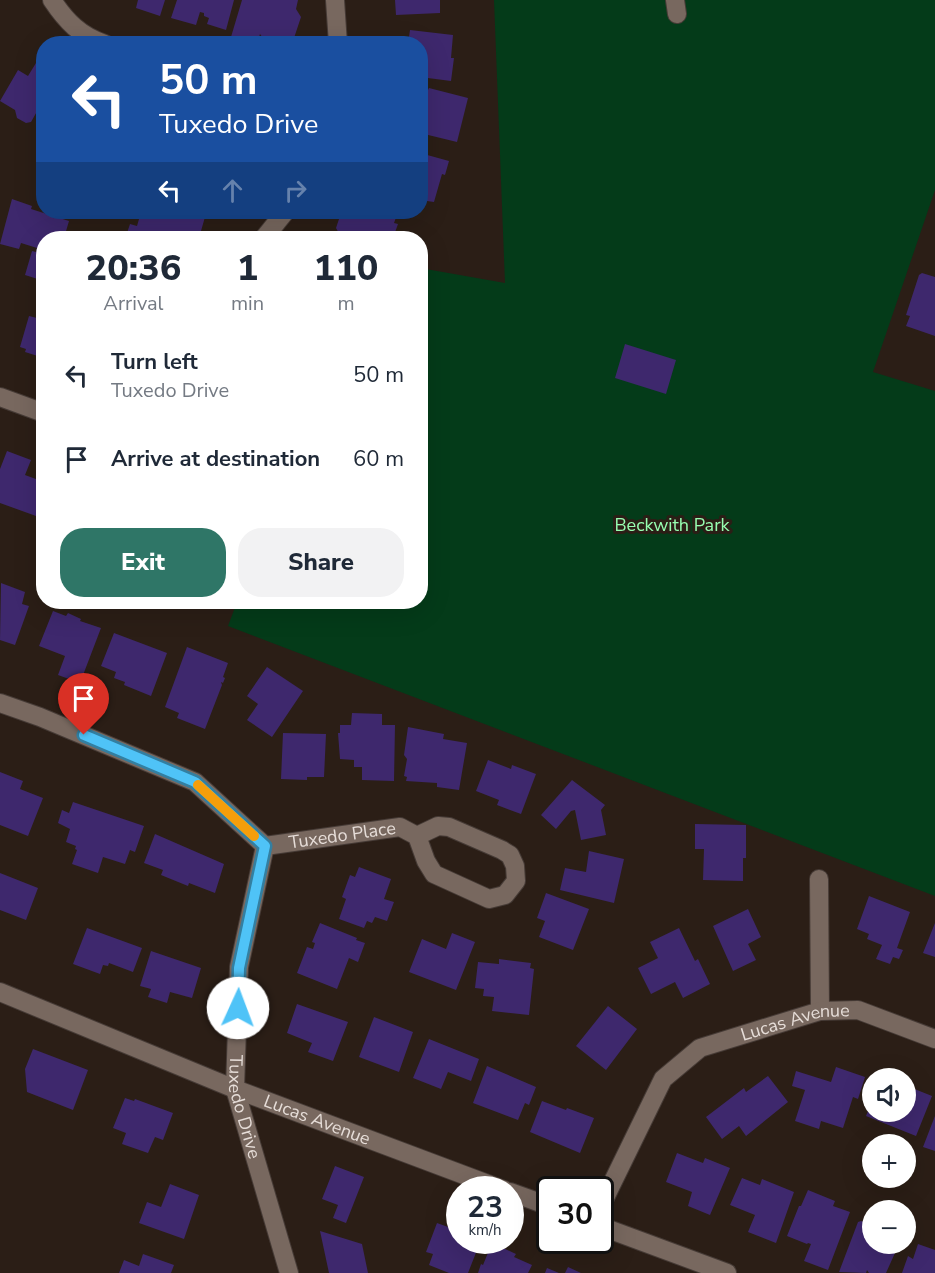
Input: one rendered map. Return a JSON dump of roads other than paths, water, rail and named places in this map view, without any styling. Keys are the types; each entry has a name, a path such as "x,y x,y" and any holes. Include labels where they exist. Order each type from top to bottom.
{"street":[{"path":"52,0 67,21 86,36"},
{"path":"335,0 337,36"},
{"path":"270,231 279,219"},
{"path":"1,396 36,410"},
{"path":"0,703 40,717 195,782 265,846"},
{"name":"Tuxedo Place","path":"265,846 400,827 417,836 426,861 434,874 489,899 505,895 516,881 515,866 510,855 502,850 449,827 438,826 417,836"},
{"name":"Tuxedo Drive","path":"265,846 239,968 236,1089 289,1273"},
{"path":"819,879 820,1011"},
{"name":"Lucas Avenue","path":"0,992 236,1089 467,1176"},
{"name":"Lucas Avenue","path":"614,1179 663,1079 700,1048 820,1011 858,1010 935,1039"},
{"path":"614,1231 728,1273"}],"park label":[{"name":"Beckwith Park","path":"672,525"}]}
